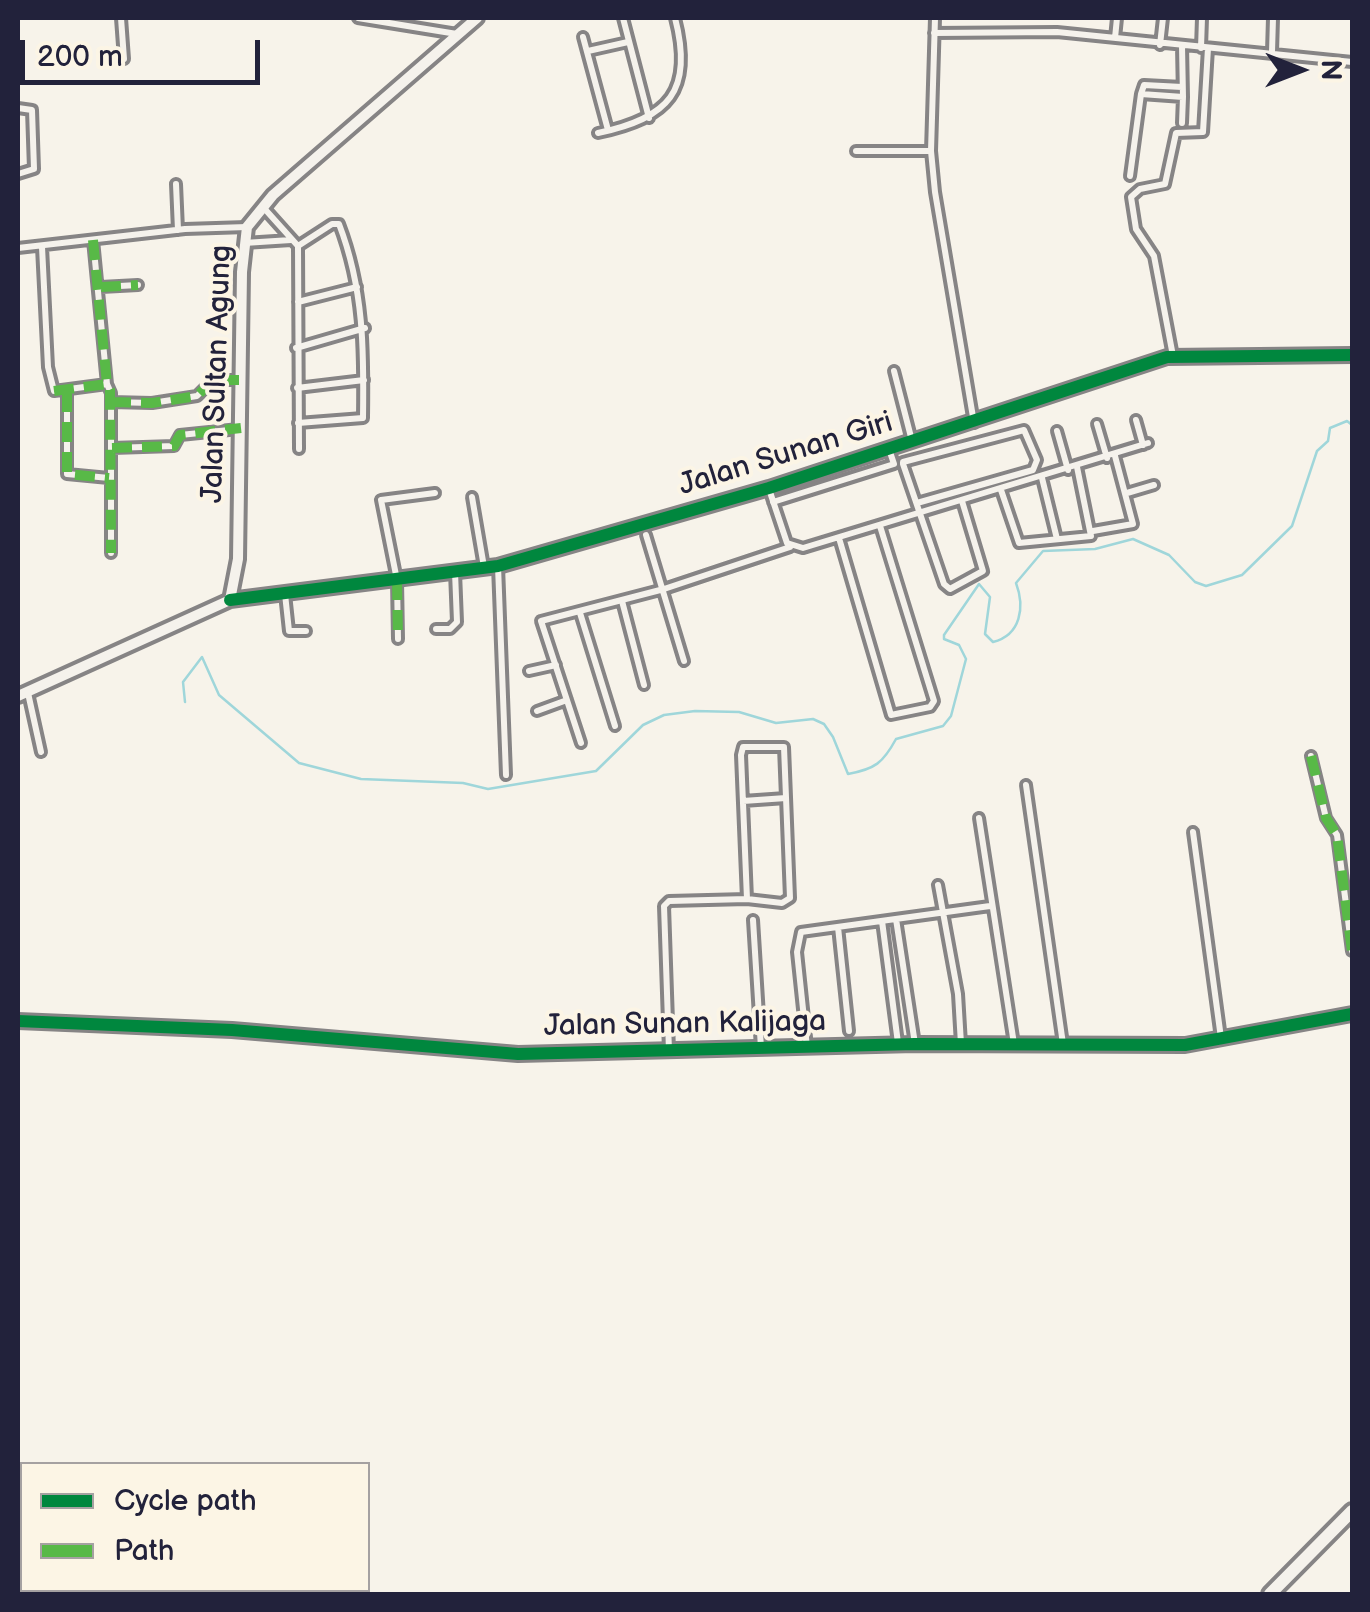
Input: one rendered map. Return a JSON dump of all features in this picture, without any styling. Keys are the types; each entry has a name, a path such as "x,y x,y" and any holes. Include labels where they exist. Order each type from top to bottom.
{"highway":[{"path":"1270,1594 1352,1511"}],"street":[{"path":"121,18 124,60"},
{"path":"358,18 458,34"},
{"name":"Jalan Sultan Agung","path":"230,600 238,559 239,380 244,242 248,227 332,140 478,18"},
{"path":"622,18 649,119"},
{"path":"598,132 649,119 679,84 683,51 675,18"},
{"path":"935,18 932,151 974,423"},
{"path":"1115,38 1117,18"},
{"path":"1160,45 1163,18"},
{"path":"1173,356 1154,256 1136,230 1130,198 1140,189 1164,184 1176,133 1203,132 1202,18"},
{"path":"1272,52 1273,18"},
{"path":"934,34 1056,32 1352,62"},
{"path":"583,37 608,130"},
{"path":"588,51 628,42"},
{"path":"1182,46 1182,123"},
{"path":"1130,176 1144,85 1182,86"},
{"path":"1141,94 1183,96"},
{"path":"18,108 32,110 34,169 18,174"},
{"path":"856,151 932,151"},
{"path":"176,184 178,230"},
{"path":"264,207 295,243 298,449"},
{"path":"244,242 295,243 339,224 365,328 362,420 298,424"},
{"path":"18,248 178,230 248,227"},
{"path":"93,240 111,402 111,553"},
{"path":"42,247 49,378 54,391 107,384"},
{"path":"101,288 138,285"},
{"path":"298,302 357,287"},
{"path":"296,348 365,328"},
{"name":"Jalan Sunan Giri","path":"230,600 498,566 768,488 1173,356 1352,355"},
{"path":"894,371 912,442"},
{"path":"111,402 152,403 198,396 212,380 239,380"},
{"path":"297,388 364,380"},
{"path":"67,392 67,474 109,478"},
{"path":"582,743 541,621 622,601 790,547 803,548 1111,457 1146,444 1136,420"},
{"path":"1093,531 1133,524 1127,494 1097,424"},
{"path":"112,448 174,446 180,435 241,428"},
{"path":"917,503 1033,470 1038,464 1028,434 1016,429 904,462 917,503 944,584 954,588 983,571 962,501"},
{"path":"1002,490 1019,542 1092,536 1056,431"},
{"path":"773,502 894,464 888,450"},
{"path":"1042,478 1056,539"},
{"path":"1127,494 1154,485"},
{"path":"768,488 790,547"},
{"path":"398,639 397,580 381,500 435,493"},
{"path":"472,497 484,568"},
{"path":"838,538 892,714 930,707 934,704 930,689 880,526"},
{"path":"646,535 684,661"},
{"path":"498,566 506,775"},
{"path":"436,629 450,628 457,622 455,572"},
{"path":"285,594 289,631 306,632"},
{"path":"40,752 22,694 230,600"},
{"path":"622,601 644,684"},
{"path":"580,613 615,726"},
{"path":"529,672 556,665"},
{"path":"537,711 567,700"},
{"path":"669,1051 664,906 669,901 747,899 782,903 790,898 784,747 743,747 747,899"},
{"path":"1311,756 1326,818 1337,834 1348,880 1352,951"},
{"path":"1026,784 1062,1044"},
{"path":"743,801 786,798"},
{"path":"980,818 990,906 1014,1046"},
{"path":"1193,832 1222,1040"},
{"path":"938,884 958,994 961,1046"},
{"path":"807,1049 797,936 801,932 990,906"},
{"path":"896,919 916,1044"},
{"path":"753,920 761,1050"},
{"path":"882,920 898,1044"},
{"path":"838,927 849,1032"},
{"path":"888,959 902,958"},
{"path":"892,996 908,993"},
{"name":"Jalan Sunan Kalijaga","path":"18,1022 232,1030 518,1054 898,1044 1184,1045 1352,1014"}],"waterway":[{"path":"185,702 183,682 202,657 219,695 299,763 361,779 463,783 488,789 596,771 643,725 664,715 695,711 739,712 776,723 813,719 824,724 833,737 848,774 857,772 877,764 896,739 943,726 951,716 966,659 959,645 944,639 944,635 979,584 990,597 985,634 993,642 1015,627 1020,610 1016,583 1043,551 1095,549 1133,539 1169,555 1195,582 1206,586 1242,575 1292,526 1317,451 1328,441 1330,428 1347,421 1352,425"}],"marked path":[{"path":"93,240 107,384"},
{"path":"101,287 138,285"},
{"path":"111,402 152,403 197,396 213,380 239,380"},
{"path":"54,391 107,384 110,390 111,553"},
{"path":"67,392 67,474 109,478"},
{"path":"112,448 174,446 180,435 241,428"},
{"path":"397,580 398,639"},
{"path":"1311,756 1326,818 1337,835 1352,951"}],"cycle path":[{"path":"230,600 498,566 769,488 1167,357 1352,355"},
{"path":"18,1021 232,1030 518,1054 915,1044 1185,1045 1352,1014"}]}
